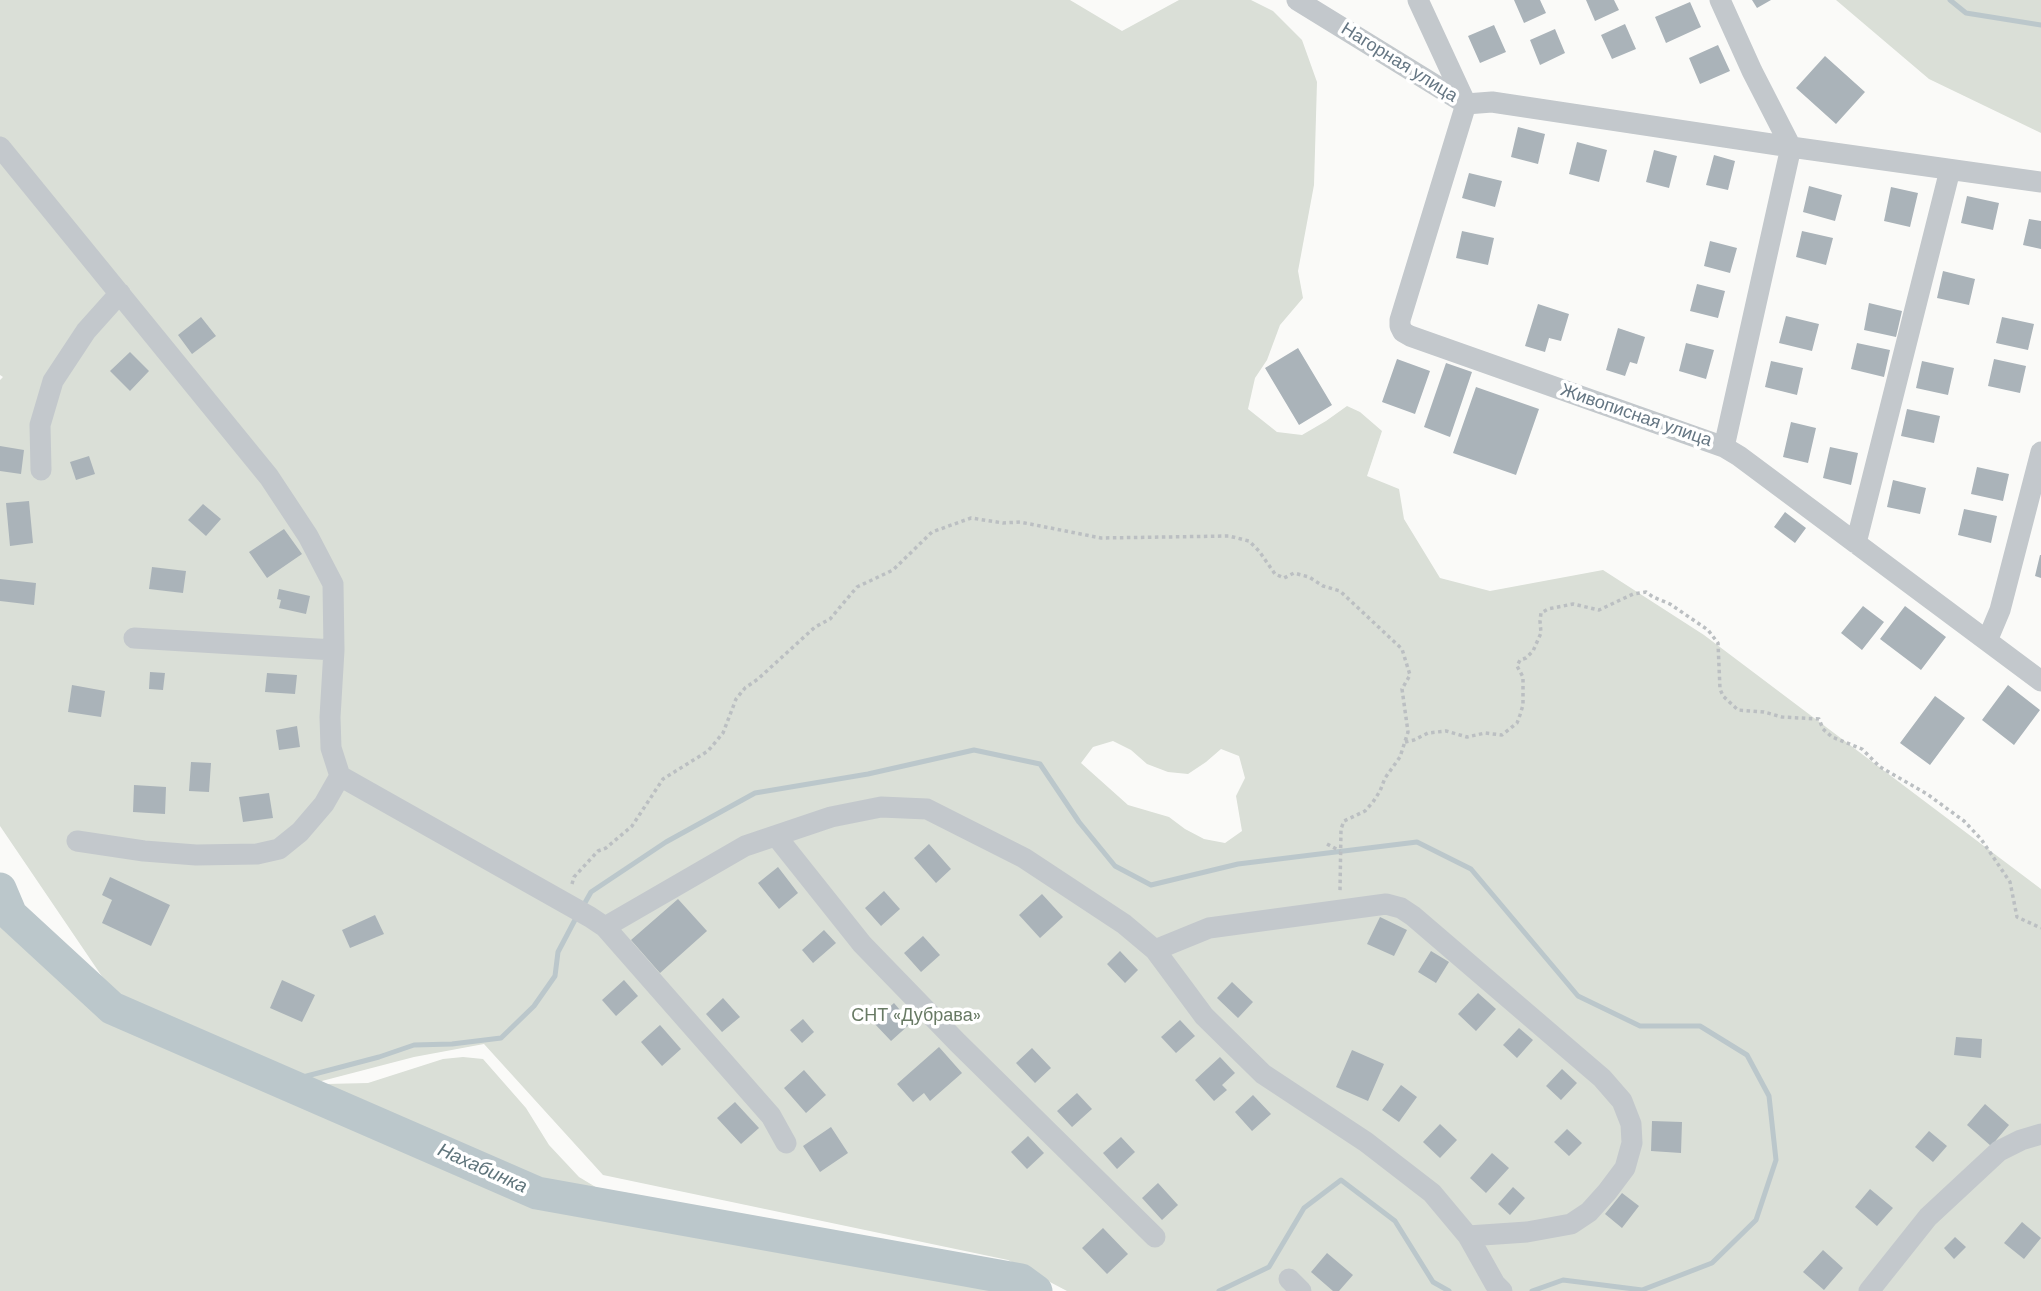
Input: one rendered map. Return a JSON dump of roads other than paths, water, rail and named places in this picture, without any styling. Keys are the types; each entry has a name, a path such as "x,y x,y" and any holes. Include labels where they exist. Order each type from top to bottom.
{"street":[{"name":"Нагорная улица","path":"1297,0 1465,104"},
{"path":"1418,0 1465,104 1492,102 2041,182"},
{"path":"1720,0 1791,147 1724,447"},
{"name":"Живописная улица","path":"1465,104 1400,320 1403,332 1724,447 2041,681"},
{"path":"0,147 269,477 308,536 333,584 331,748 340,776 597,922 771,1116 786,1143"},
{"path":"1856,543 1950,170"},
{"path":"41,470 40,425 53,381 86,331 120,293"},
{"path":"1987,641 2000,610 2041,452"},
{"path":"134,638 334,650"},
{"path":"77,841 144,851 196,855 257,854 279,849 300,832 324,804 340,776"},
{"path":"597,922 745,846 831,817 881,807 927,809 1024,858 1124,924 1155,950 1204,1016 1263,1074 1366,1142 1432,1193 1468,1236 1498,1288"},
{"path":"776,836 862,944 958,1043 1155,1237"},
{"path":"1155,950 1209,928 1387,904 1401,908 1602,1078 1622,1101 1631,1124 1632,1143 1625,1168 1607,1192 1589,1212 1571,1224 1527,1232 1468,1236"},
{"path":"1869,1291 1928,1217 1999,1151 2041,1134"}],"waterway":[{"path":"1950,0 1966,13 2041,25"},
{"path":"582,908 591,892 666,842 755,793 868,774 974,750 1040,764 1079,822 1115,866 1151,885 1238,864 1417,842 1471,869 1578,996 1640,1026 1700,1026 1747,1055 1769,1096 1776,1160 1756,1220 1712,1263 1642,1290 1563,1280 1532,1291"},
{"name":"Нахабинка","path":"0,889 11,915 112,1008 537,1193 1021,1280 1036,1291"},
{"path":"284,1082 414,1045 501,1038 534,1006 555,976 558,952 577,916"},
{"path":"1219,1291 1269,1267 1304,1208 1341,1180 1395,1221 1433,1282 1449,1291"}],"park label":[{"name":"СНТ «Дубрава»","path":"916,1016"}]}
